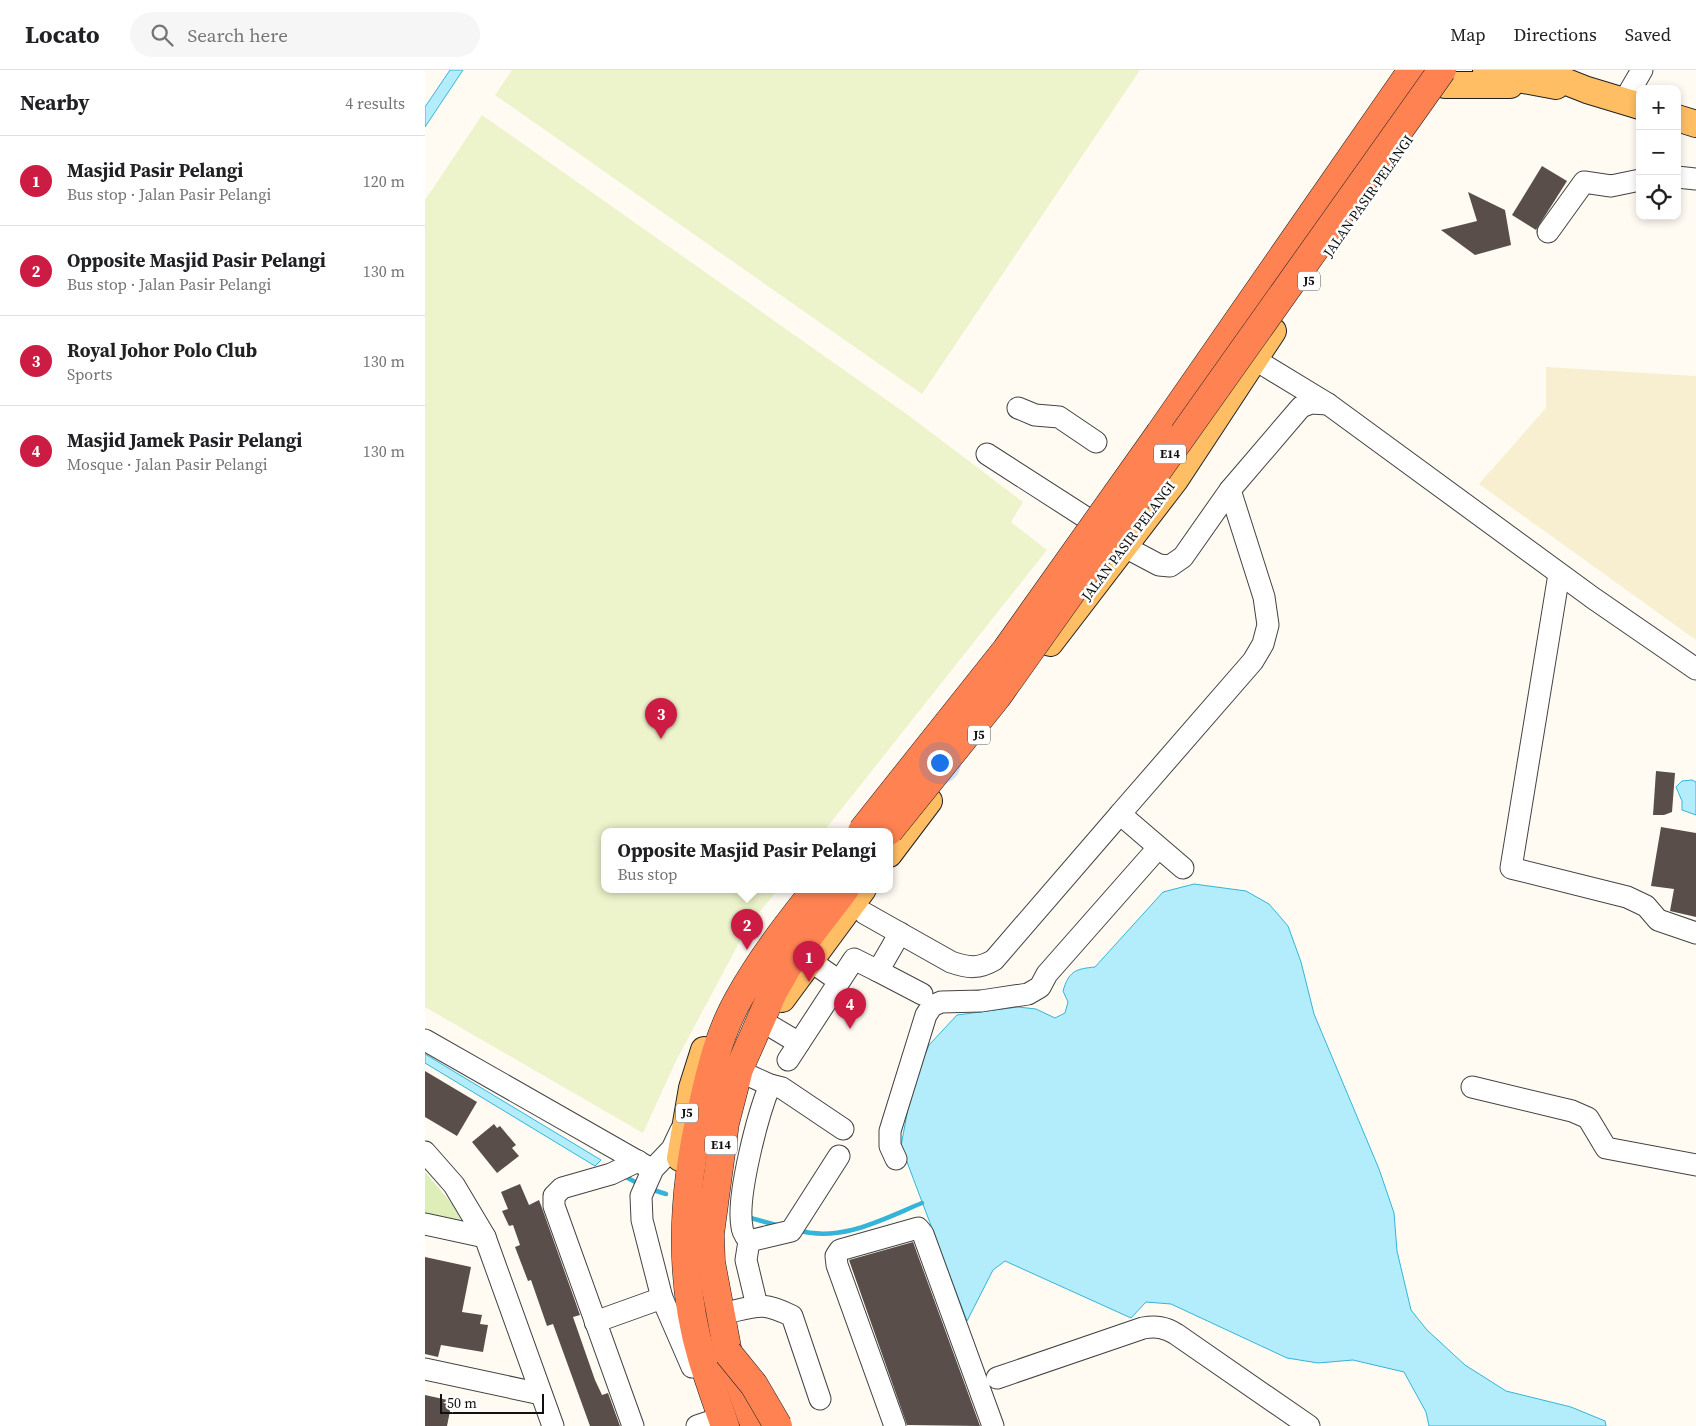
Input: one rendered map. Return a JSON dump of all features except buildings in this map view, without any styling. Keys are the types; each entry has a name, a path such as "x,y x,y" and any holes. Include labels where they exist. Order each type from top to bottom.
{"highway":[{"name":"E14","path":"864,828 1006,650 1261,290 1412,70"},
{"name":"E14","path":"891,828 997,697 1447,75"},
{"name":"E14","path":"711,1425 701,1357 688,1290 685,1245 693,1148 713,1062 737,1001 757,968 813,893"},
{"name":"E14","path":"755,1426 728,1353 716,1295 711,1243 715,1191 725,1123 739,1069 773,992 793,957 842,893"},
{"path":"728,1353 754,1386 777,1426"}],"main road":[{"path":"849,828 963,686 1088,519 1407,70"},
{"path":"1486,70 1502,76 1536,77 1632,103"},
{"path":"1447,75 1509,85 1536,77"},
{"name":"JALAN PASIR PELANGI","path":"893,849 1175,480 1254,359 1447,75"},
{"path":"1681,119 1696,124"},
{"name":"J5","path":"711,1425 692,1368 683,1328 675,1257 680,1155 685,1121 703,1054 727,996 741,971 800,893"},
{"path":"764,1426 741,1364 730,1312 722,1245 723,1215 732,1144 759,1080 767,1024 788,987 809,960 864,901"}],"street":[{"path":"1632,103 1636,72"},
{"path":"1681,178 1696,179"},
{"path":"1548,232 1584,182 1611,186 1636,181"},
{"path":"1254,359 1328,404 1559,574 1696,669"},
{"path":"987,454 1088,519 1125,547 1159,565 1171,566 1183,557 1230,490 1301,407 1311,403 1328,404"},
{"path":"1018,408 1035,415 1059,417 1096,442"},
{"path":"864,901 901,933 963,966 983,966 995,960 1253,660 1263,644 1268,625 1264,597 1230,490"},
{"path":"1559,574 1511,868 1627,897 1646,906 1658,920 1696,933"},
{"path":"1120,814 1183,868"},
{"path":"896,1159 890,1146 890,1131 925,1015 931,1006 941,1002 981,1001 1028,994 1040,987 1047,974 1158,848"},
{"path":"878,971 901,933"},
{"path":"767,1024 793,1052 854,959 922,994"},
{"path":"809,960 839,981"},
{"path":"425,1040 645,1165"},
{"path":"757,1306 746,1260 749,1241 742,1228 742,1205 761,1106 759,1080 782,1088 843,1129"},
{"path":"1472,1087 1573,1112 1588,1118 1606,1148 1696,1165"},
{"path":"633,1426 554,1206 554,1196 562,1188 645,1165 672,1149 685,1121"},
{"path":"425,1152 454,1185 485,1237 553,1426"},
{"path":"749,1241 791,1231 839,1156"},
{"path":"645,1165 641,1196 642,1220 661,1298 692,1368"},
{"path":"425,1224 485,1237"},
{"path":"893,1425 837,1265 836,1256 840,1250 918,1228 923,1234 993,1426"},
{"path":"595,1322 661,1298"},
{"path":"730,1312 757,1306 771,1306 792,1316 821,1400"},
{"path":"997,1378 1143,1328 1167,1328 1309,1426"},
{"path":"425,1369 541,1394"}],"shaded area":[{"path":"1546,367 1696,376 1696,640 1479,484 1546,408"}],"green space":[{"path":"512,70 1140,70 922,394 495,95"},
{"path":"482,115 908,415 1023,502 1011,522 1047,550 826,828 601,828 601,893 775,893 747,928 676,1061 643,1133 425,1007 425,200"},
{"path":"425,1172 453,1205 464,1226 425,1217"}],"water":[{"path":"450,70 463,70 425,127 425,107"},
{"path":"1692,780 1696,782 1696,815 1682,810 1682,801 1676,787 1682,781"},
{"path":"1194,884 1246,891 1269,904 1288,926 1301,962 1314,1014 1379,1169 1394,1213 1397,1251 1411,1310 1427,1330 1465,1365 1506,1391 1571,1407 1605,1421 1606,1426 1429,1426 1426,1412 1404,1372 1353,1360 1318,1363 1287,1358 1171,1304 1146,1302 1131,1318 1005,1261 993,1270 967,1321 901,1146 912,1087 929,1045 957,1015 1018,1007 1036,1009 1055,1018 1065,1013 1068,1002 1063,991 1070,975 1078,970 1095,967 1163,892"},
{"path":"425,1054 601,1160 595,1166 425,1063"}],"waterway":[{"path":"624,1176 639,1184"},
{"path":"650,1189 666,1194"},
{"path":"797,1230 830,1234 846,1231 877,1222 922,1203"},
{"path":"747,1217 780,1226"}],"place":[{"name":"Royal Johor Polo Club","path":"661,739"},
{"name":"Opposite Masjid Pasir Pelangi","path":"747,950"},
{"name":"Masjid Pasir Pelangi","path":"809,982"},
{"name":"Masjid Jamek Pasir Pelangi","path":"850,1029"}]}
